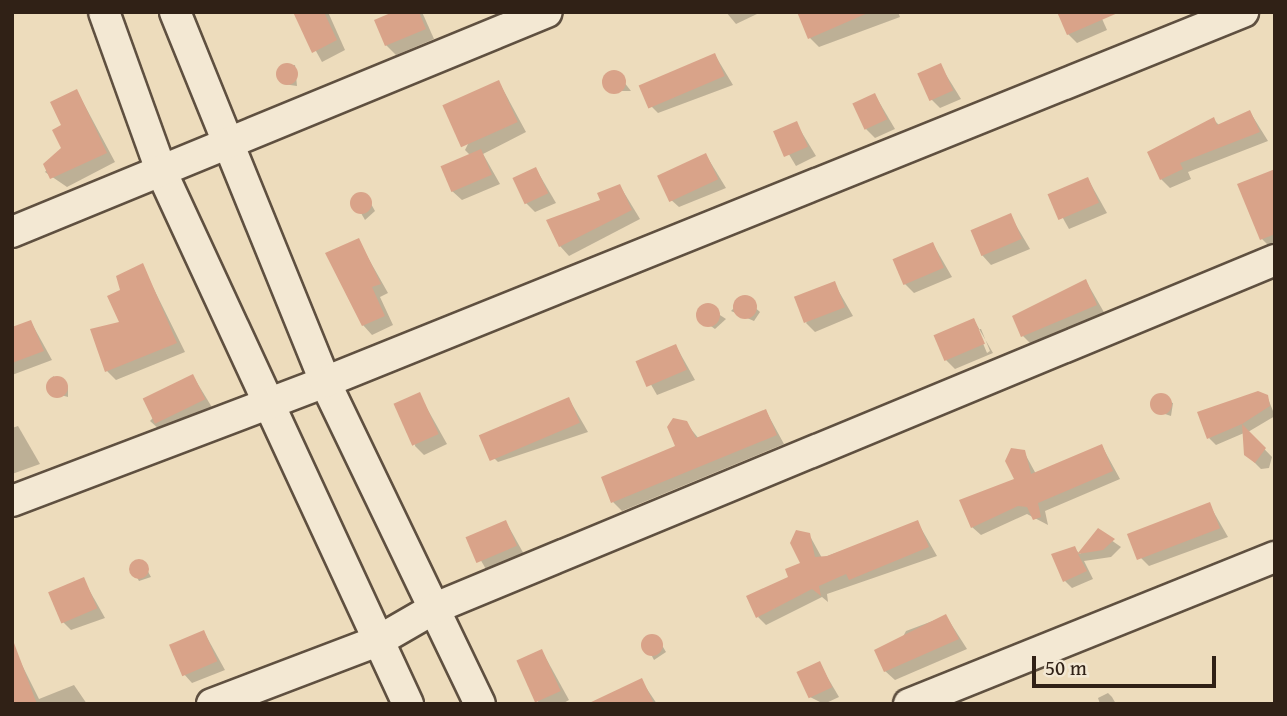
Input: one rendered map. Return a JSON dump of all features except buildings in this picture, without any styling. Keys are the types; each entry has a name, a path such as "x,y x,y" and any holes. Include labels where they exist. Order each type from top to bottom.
{"street":[{"path":"104,12 162,173 271,402 408,704"},
{"path":"175,12 230,142 325,382 481,704"},
{"path":"12,232 162,173 230,142 547,12"},
{"path":"12,501 325,382 1243,12"},
{"path":"212,704 378,641 435,608 1275,260"},
{"path":"909,704 1275,557"}]}
